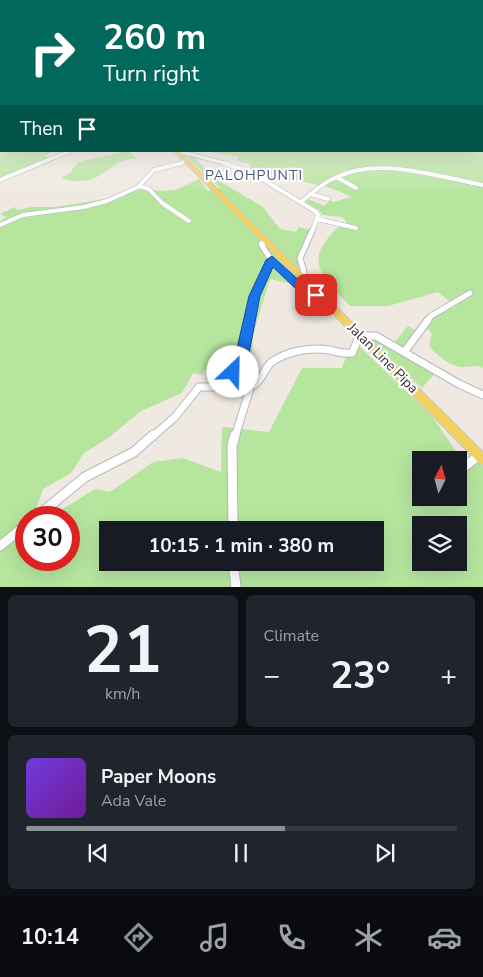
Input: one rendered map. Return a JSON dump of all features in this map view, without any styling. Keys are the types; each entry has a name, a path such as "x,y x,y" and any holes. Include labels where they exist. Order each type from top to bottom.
{"main road":[{"name":"Jalan Line Pipa","path":"179,152 320,297 481,457"}],"street":[{"path":"0,180 68,152"},
{"path":"182,152 219,161 263,178 315,211 317,219 300,258 303,278"},
{"path":"0,225 16,216 37,211 82,207 98,203 140,186 153,170 180,165 185,160"},
{"path":"301,202 322,185 362,171 384,170 483,185"},
{"path":"263,178 269,173"},
{"path":"338,178 356,188"},
{"path":"140,186 149,188 151,195 162,205 189,221"},
{"path":"311,194 328,199"},
{"path":"317,219 356,228"},
{"path":"266,240 261,243 261,246 272,260 304,290 320,297"},
{"path":"50,506 85,477 139,448 181,411 199,387 219,387 233,374 242,359 254,296 272,260"},
{"path":"405,351 431,316 451,302 470,293"},
{"path":"250,385 259,382 269,364 282,356 300,350 352,353 361,336 376,336 405,351 459,384 483,395"},
{"path":"216,361 250,385"},
{"path":"233,521 232,446 250,385"},
{"path":"468,465 481,457"},
{"path":"0,546 15,534"},
{"path":"234,571 236,587"}],"green space":[{"path":"0,152 50,152 46,156 54,161 0,182"},
{"path":"123,152 130,152 139,159 119,163 87,181 61,178 70,173 78,162"},
{"path":"211,152 483,152 483,368 453,365 440,357 429,346 432,334 421,321 439,311 456,307 438,292 388,306 350,306 324,277 318,260 320,251 332,233 347,222 342,217 323,215 319,210 305,202 308,199 324,206 330,200 333,202 352,197 331,188 296,180 283,180 278,176 280,172 270,167 263,175 256,173 258,170 249,167 251,164 237,161 239,157"},
{"path":"192,155 208,160 195,159 209,172 216,175 216,179 263,207 280,229 296,232 299,227 311,230 298,253 299,266 292,284 270,279 253,335 252,356 219,353 202,375 193,373 182,393 141,411 107,439 84,453 71,473 43,489 37,506 15,506 15,571 80,571 80,506 68,506 95,489 110,492 153,462 183,458 221,472 222,427 269,432 302,368 342,368 348,352 356,343 432,416 456,451 412,451 412,506 468,506 468,461 483,464 483,587 0,587 0,221 7,217 0,214 15,207 17,210 32,207 55,207 111,198 144,188 157,191 175,190 199,179 208,191 220,188 187,157"},
{"path":"408,326 420,333 409,352 436,372 422,388 371,340 377,336 393,344"}],"district":[{"name":"PALOHPUNTI","path":"254,175"}],"route":[{"path":"233,372 242,359 248,319 254,296 265,278 272,260 298,286 316,295"}]}
